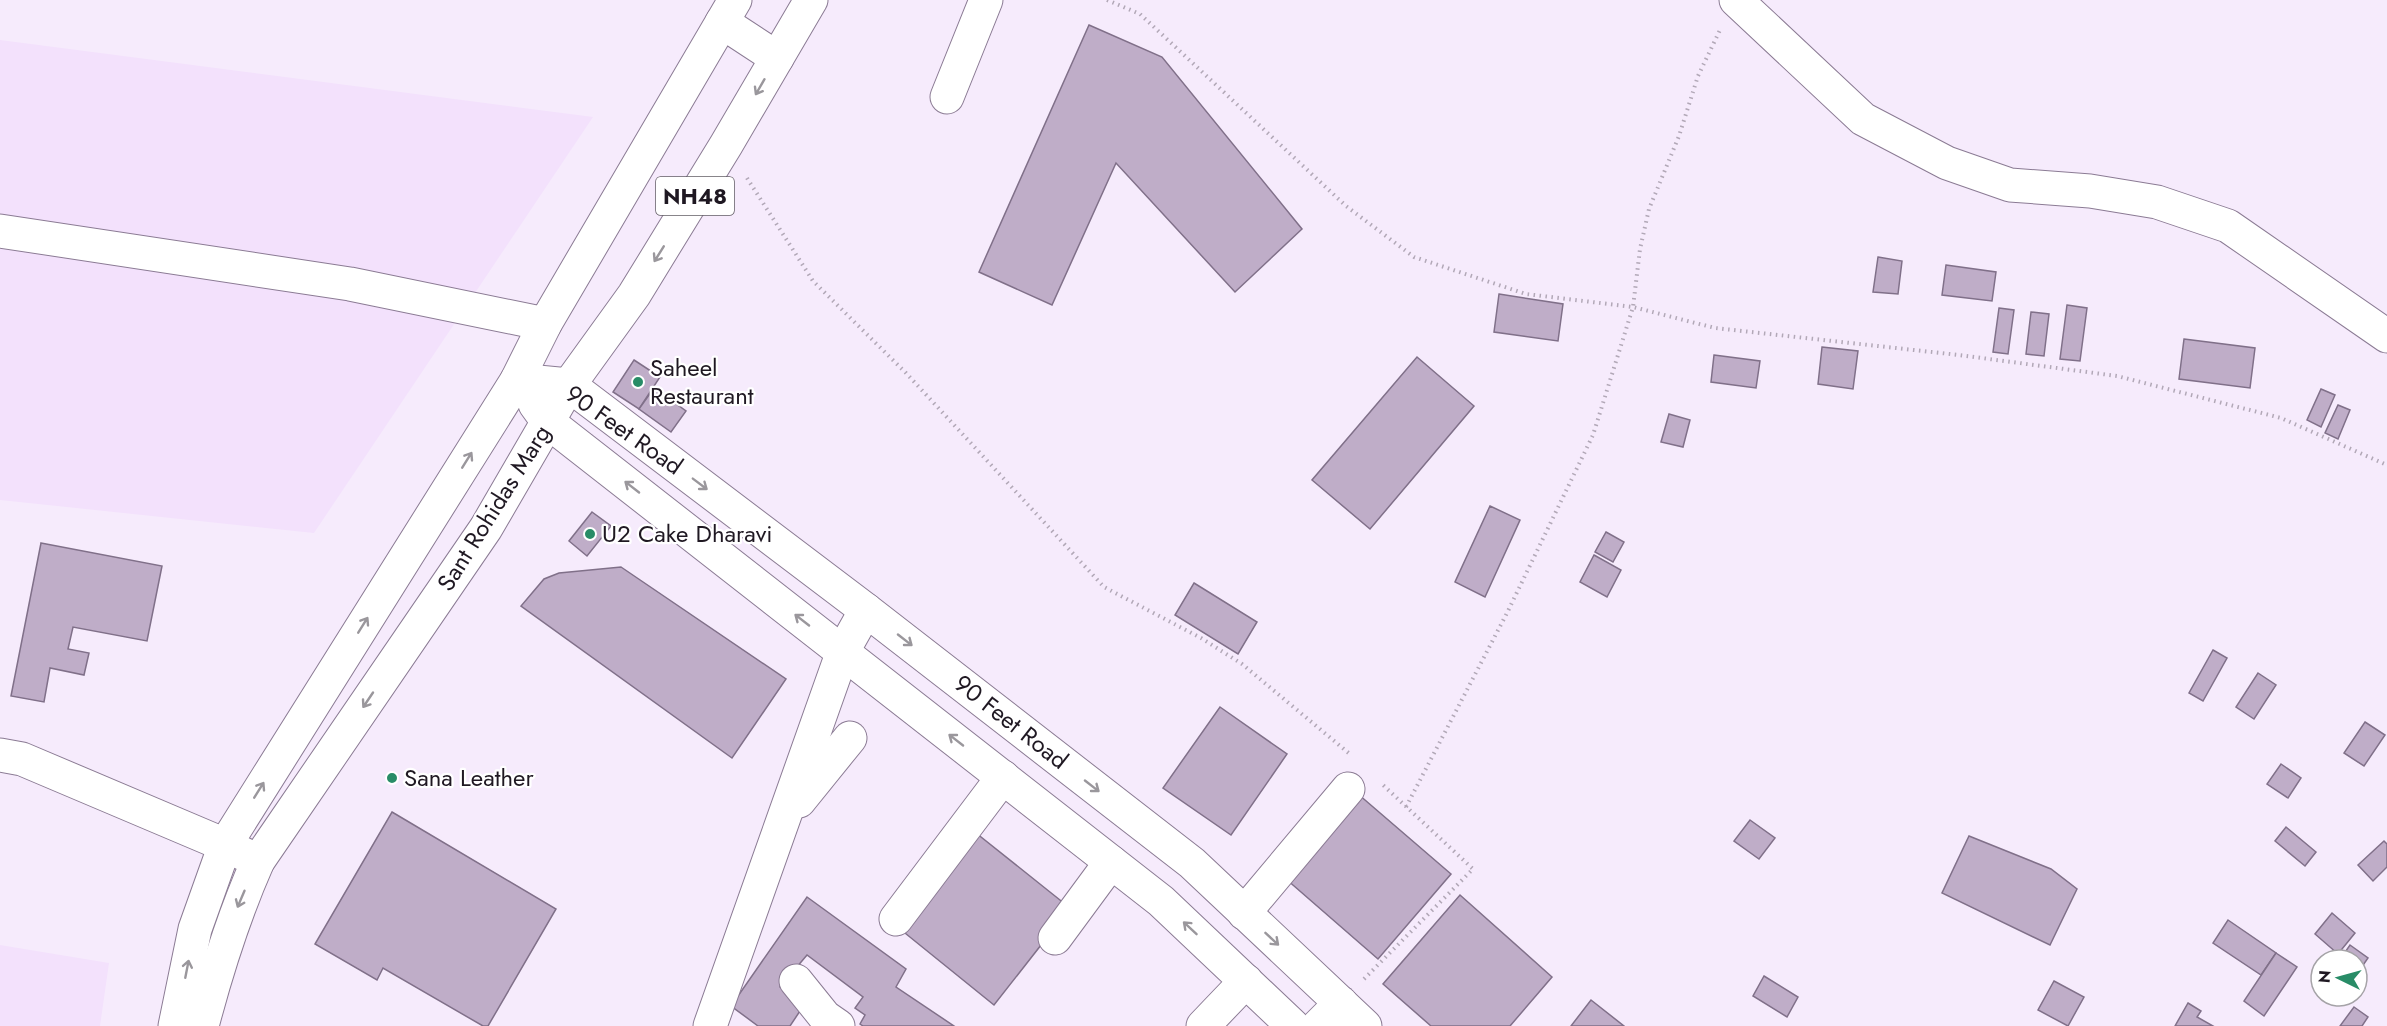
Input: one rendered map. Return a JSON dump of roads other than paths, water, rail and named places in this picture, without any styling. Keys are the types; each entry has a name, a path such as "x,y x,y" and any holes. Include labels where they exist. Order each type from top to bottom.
{"main road":[{"name":"Sant Rohidas Marg","path":"202,1026 218,966 239,904 258,861 486,528 569,385 634,295 811,0"},
{"path":"947,98 986,0"},
{"path":"1736,0 1863,119 1947,163 2010,185 2090,191 2157,202 2228,226 2387,336"},
{"name":"Sant Rohidas Marg","path":"175,1026 195,929 225,845 517,380 545,324 728,11"},
{"path":"728,11 777,58"},
{"path":"0,231 350,284 545,324"},
{"name":"90 Feet Road","path":"517,380 569,385 866,610 1192,863 1365,1026"},
{"name":"90 Feet Road","path":"517,380 548,422 1161,901 1293,1026"},
{"path":"716,1023 806,782 843,651 866,610"},
{"path":"806,782 850,738"},
{"path":"0,755 22,759 258,861"},
{"path":"892,913 998,774"},
{"path":"1244,913 1353,776"},
{"path":"1055,938 1111,862"},
{"path":"1161,901 1192,863"},
{"path":"796,981 828,1023"},
{"path":"1203,1026 1246,981"},
{"path":"1318,1026 1341,1003"}],"place":[{"name":"Saheel Restaurant","path":"638,382"},
{"name":"U2 Cake Dharavi","path":"590,534"},
{"name":"Sana Leather","path":"392,778"}]}
